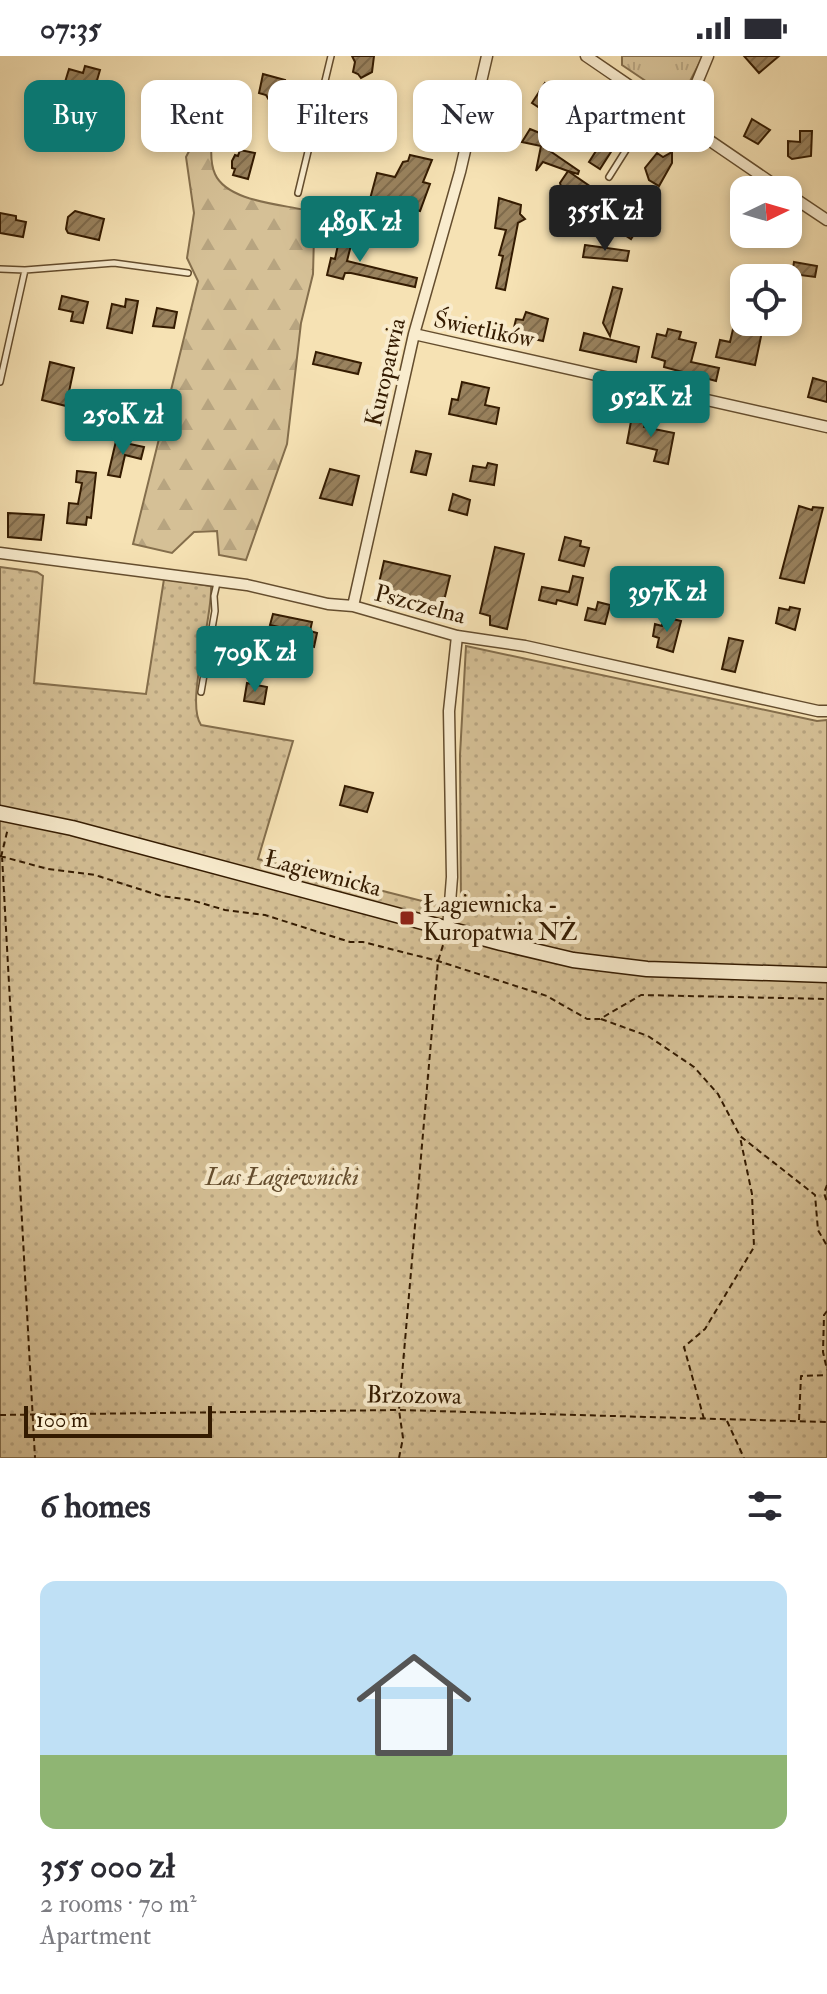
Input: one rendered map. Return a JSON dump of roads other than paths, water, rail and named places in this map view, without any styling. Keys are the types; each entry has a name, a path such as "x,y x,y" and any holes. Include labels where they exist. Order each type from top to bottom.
{"street":[{"name":"Kuropatwia","path":"353,606 414,334 460,172 487,56"},
{"path":"586,56 620,80"},
{"path":"698,80 708,56"},
{"path":"714,145 761,176"},
{"path":"802,203 827,220"},
{"name":"Świetlików","path":"414,334 827,427"},
{"name":"Pszczelna","path":"0,553 217,581 353,606 457,636 525,646 827,711"},
{"path":"448,929 452,877 449,711 457,636"},
{"name":"Łagiewnicka","path":"6,813 85,831 544,954 632,968 827,975"}],"lane":[{"path":"298,193 331,56"},
{"path":"609,177 625,152"},
{"path":"0,269 114,263 188,273"},
{"path":"0,382 25,270"},
{"path":"201,692 217,581"}],"place":[{"name":"Łagiewnicka - Kuropatwia NŻ","path":"407,918"}],"park label":[{"name":"Las Łagiewnicki","path":"282,1177"}]}
